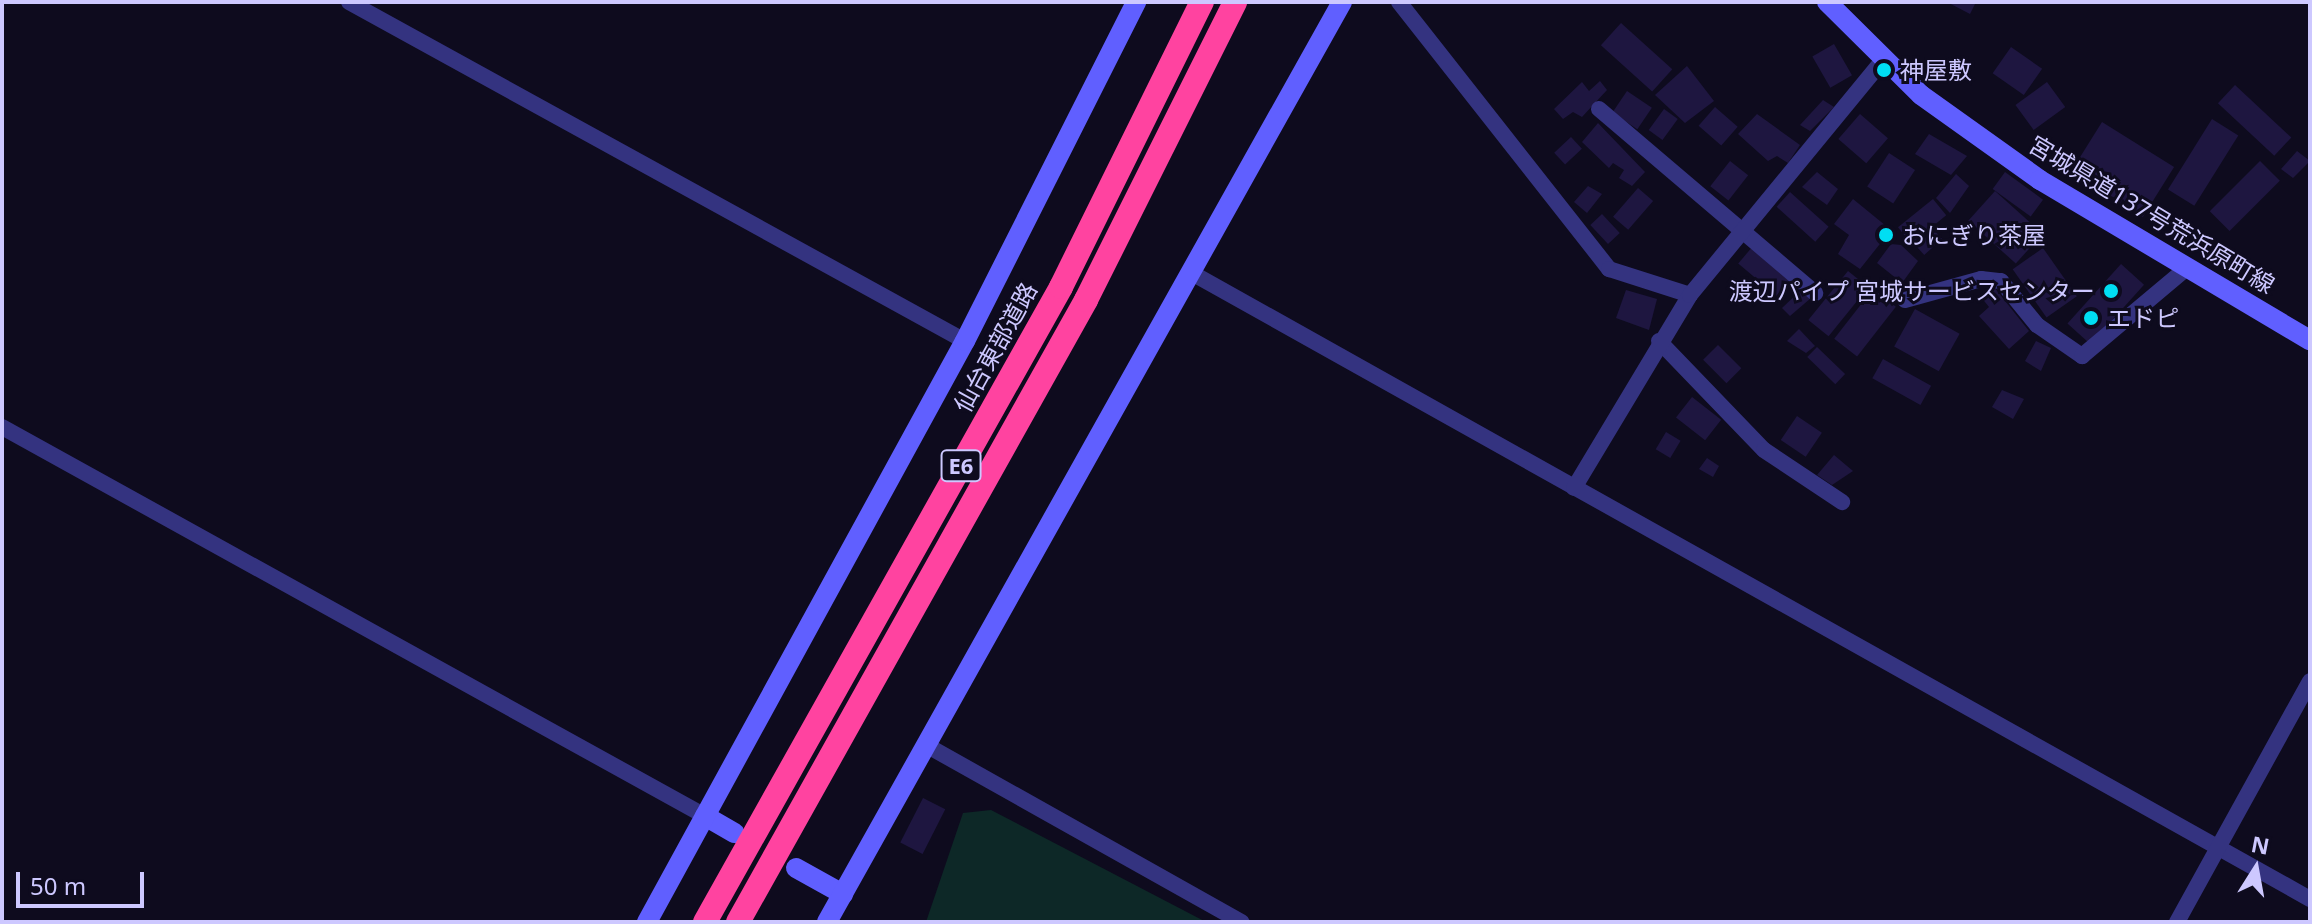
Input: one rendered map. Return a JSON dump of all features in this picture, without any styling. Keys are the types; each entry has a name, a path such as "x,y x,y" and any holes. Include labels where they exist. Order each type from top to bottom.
{"highway":[{"name":"仙台東部道路","path":"705,922 1061,287 1202,2"},
{"name":"E6","path":"738,922 1093,287 1235,2"}],"street":[{"path":"349,2 965,341"},
{"path":"647,922 965,341 1136,2"},
{"path":"827,922 1342,2"},
{"path":"1399,2 1609,269 1690,295"},
{"name":"宮城県道137号荒浜原町線","path":"1827,2 1882,61 2040,180 2310,340"},
{"path":"1574,488 1659,341 1690,295 1743,226 1882,61"},
{"path":"1599,109 1659,164 1743,226 1815,293"},
{"path":"1905,300 1981,279 2001,281 2037,325 2082,356 2187,268"},
{"path":"1190,272 2310,899"},
{"path":"1659,341 1764,450 1842,502"},
{"path":"2,427 735,833"},
{"path":"2177,922 2310,681"},
{"path":"926,745 1242,922"},
{"path":"796,868 843,894"}],"green space":[{"path":"991,810 1206,922 926,922 963,813"}],"building":[{"path":"1947,2 1976,2 1970,14"},
{"path":"1621,23 1672,69 1652,91 1601,45"},
{"path":"1834,44 1852,75 1830,88 1812,56"},
{"path":"2011,47 2042,69 2024,95 1993,73"},
{"path":"1687,66 1714,101 1685,123 1655,95"},
{"path":"1600,81 1607,90 1582,117 1573,112 1563,119 1554,109 1582,82 1589,91"},
{"path":"2047,82 2065,107 2034,130 2015,105"},
{"path":"2235,85 2291,138 2274,156 2218,103"},
{"path":"1627,91 1652,108 1637,129 1612,113"},
{"path":"1823,100 1834,107 1810,131 1800,125"},
{"path":"1715,107 1738,127 1721,146 1699,126"},
{"path":"1664,109 1678,119 1662,140 1649,130"},
{"path":"1757,114 1800,145 1788,163 1777,156 1768,161 1738,134"},
{"path":"1860,114 1888,138 1866,163 1838,139"},
{"path":"2212,119 2238,135 2194,206 2168,189"},
{"path":"2102,122 2174,167 2143,217 2071,172"},
{"path":"1598,123 1645,172 1632,186 1619,178 1624,170 1613,163 1609,168 1582,142"},
{"path":"1929,134 1967,156 1951,175 1915,154"},
{"path":"1571,137 1582,149 1565,164 1554,153"},
{"path":"2297,151 2310,161 2293,178 2281,169"},
{"path":"1889,153 1915,170 1893,203 1867,187"},
{"path":"1730,161 1748,175 1728,200 1710,186"},
{"path":"2260,161 2280,181 2230,231 2210,211"},
{"path":"1817,172 1838,189 1827,205 1802,187"},
{"path":"2005,172 2043,200 2031,217 1993,189"},
{"path":"1956,174 1969,186 1950,213 1936,198"},
{"path":"1588,186 1602,194 1587,213 1574,202"},
{"path":"1638,188 1653,201 1628,230 1613,217"},
{"path":"1995,191 2043,234 2016,264 1968,221"},
{"path":"1790,192 1829,227 1815,242 1777,207"},
{"path":"1853,199 1891,230 1860,269 1838,254 1849,235 1834,224"},
{"path":"1933,199 1946,215 1911,244 1898,227"},
{"path":"1602,214 1620,233 1608,244 1590,225"},
{"path":"1934,230 1942,239 1924,255 1916,246"},
{"path":"1891,244 1901,245 1918,261 1902,283 1877,263"},
{"path":"1753,246 1791,278 1777,296 1738,264"},
{"path":"2043,248 2077,296 2047,318 2013,269"},
{"path":"2121,264 2144,285 2091,344 2067,323"},
{"path":"1848,271 1868,287 1829,336 1808,320"},
{"path":"1994,287 2029,331 2009,349 1979,316 1989,307 1981,297"},
{"path":"1873,289 1896,307 1857,356 1834,339"},
{"path":"1626,290 1657,299 1649,330 1616,318"},
{"path":"1801,290 1811,298 1790,316 1782,308"},
{"path":"1915,309 1960,334 1939,371 1894,347"},
{"path":"1799,329 1815,346 1806,353 1787,341"},
{"path":"2036,341 2051,348 2041,371 2025,361"},
{"path":"1718,345 1741,368 1726,383 1703,360"},
{"path":"1817,347 1845,374 1835,384 1807,357"},
{"path":"1883,359 1931,386 1920,405 1872,378"},
{"path":"2002,390 2024,399 2013,419 1992,407"},
{"path":"1692,397 1721,420 1705,440 1676,417"},
{"path":"1797,416 1822,433 1806,457 1781,440"},
{"path":"1666,432 1681,441 1670,458 1656,449"},
{"path":"1834,455 1853,471 1832,485 1817,475"},
{"path":"1707,458 1719,466 1713,477 1699,469"},
{"path":"923,798 945,809 923,854 900,843"}],"place":[{"name":"神屋敷","path":"1884,70"},
{"name":"おにぎり茶屋","path":"1886,235"},
{"name":"渡辺パイプ 宮城サービスセンター","path":"2111,291"},
{"name":"エドピ","path":"2091,318"}]}
